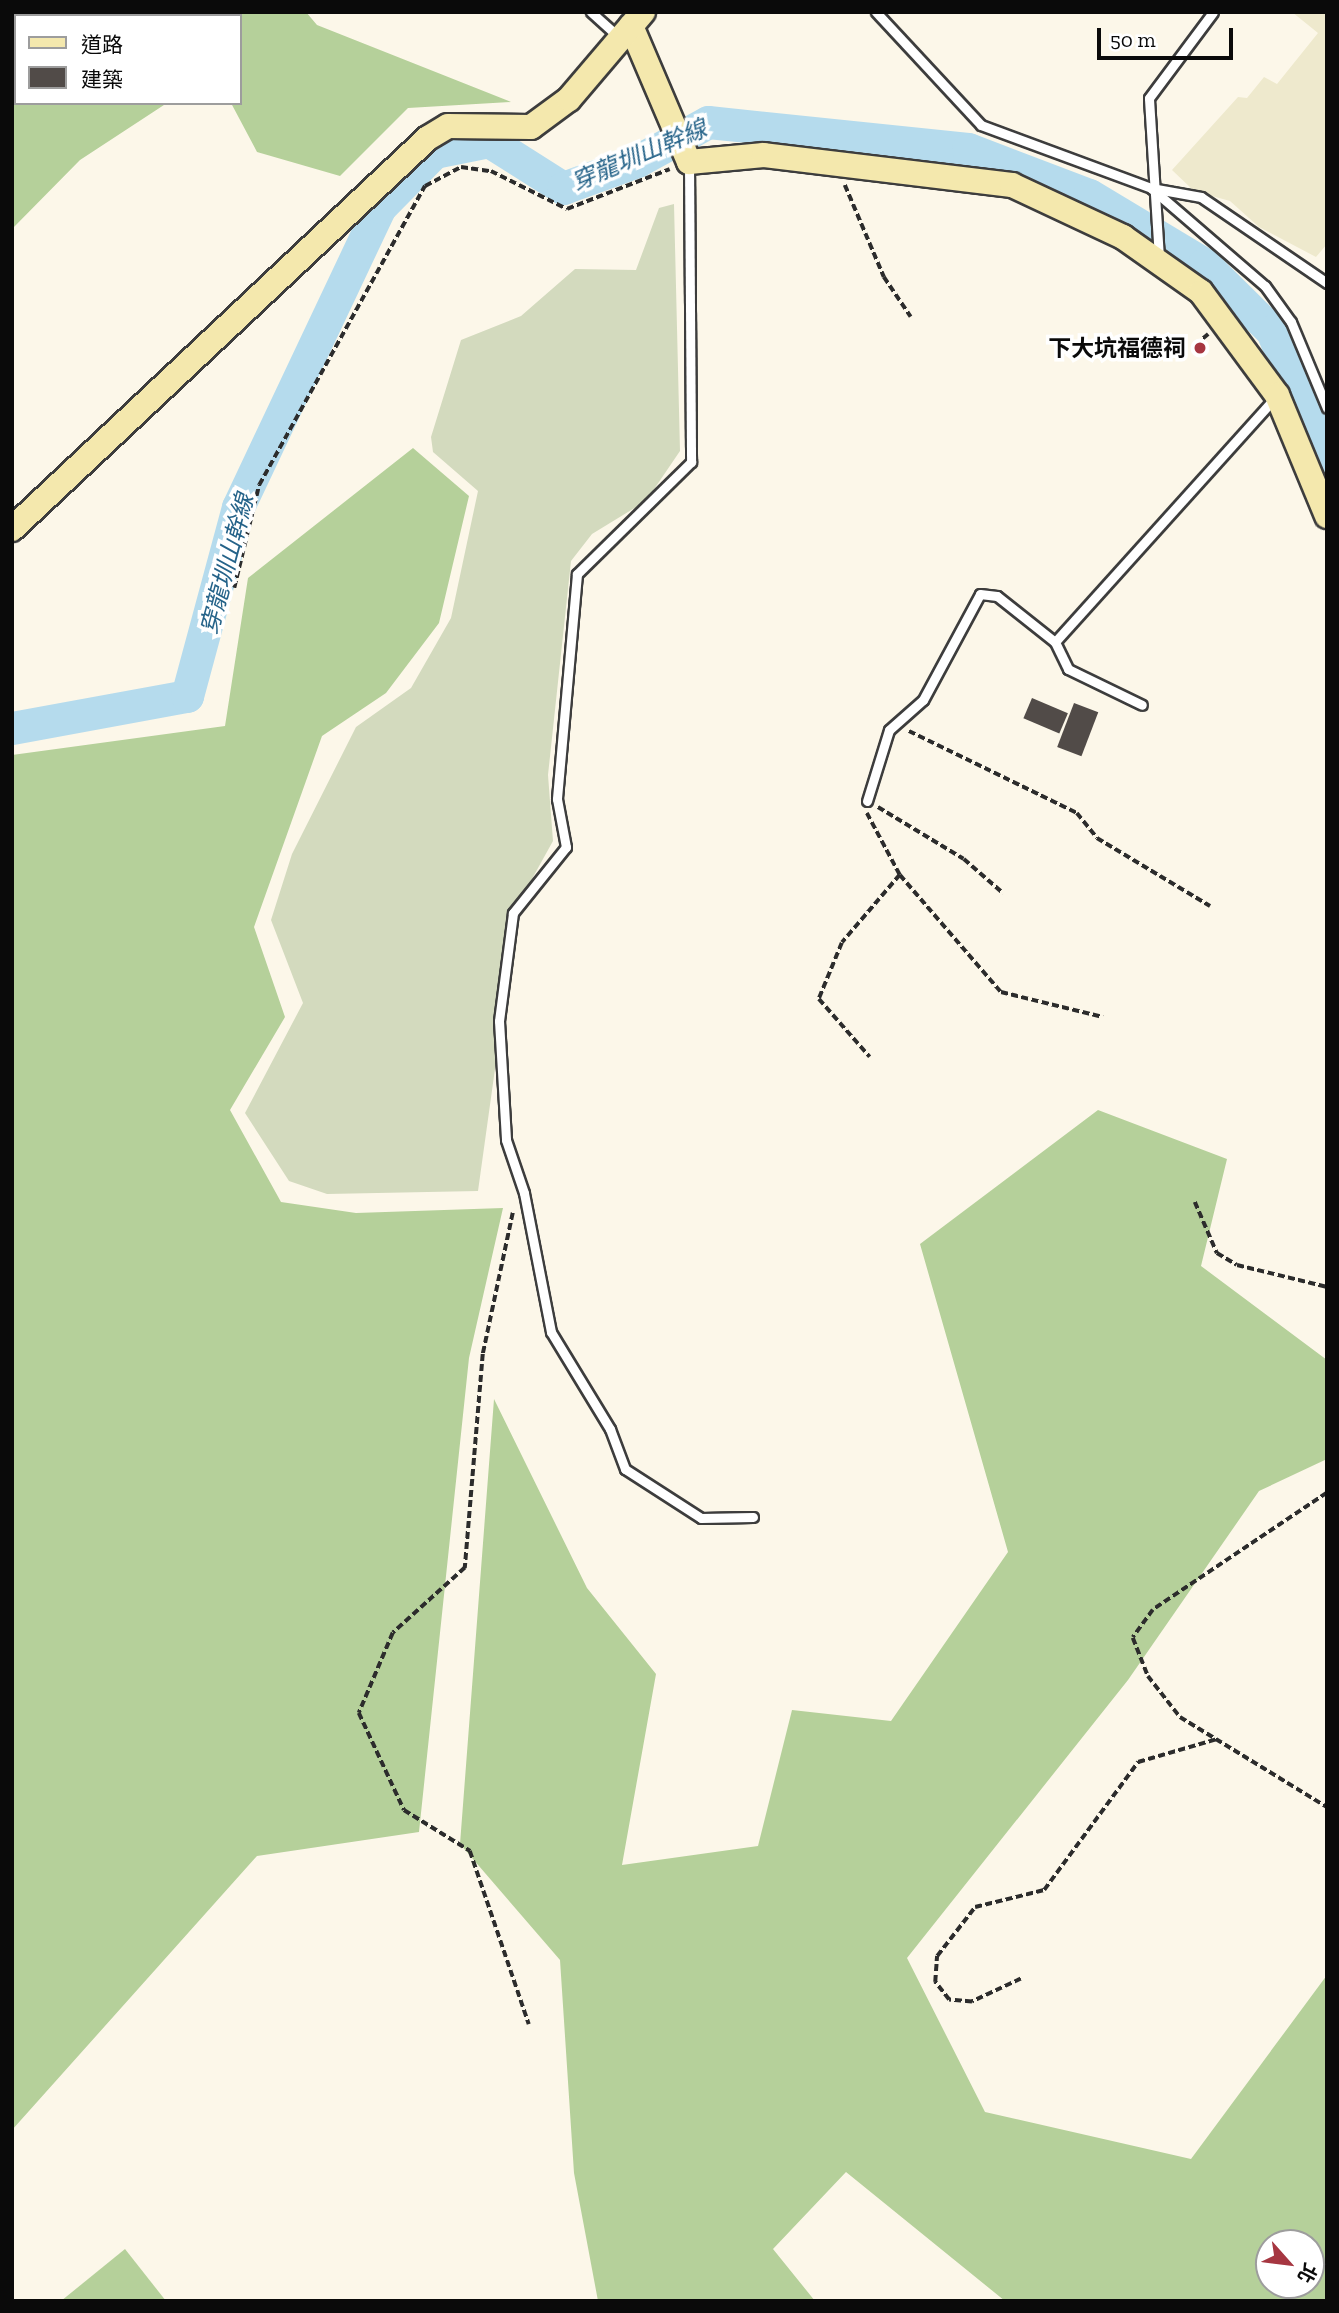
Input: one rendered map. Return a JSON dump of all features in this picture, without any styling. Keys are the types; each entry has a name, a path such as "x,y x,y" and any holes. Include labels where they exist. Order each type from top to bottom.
{"street":[{"path":"12,529 428,138 448,126 531,127 569,99 631,26 662,109 689,162 764,155 835,161 1012,185 1123,237 1201,292 1277,395 1327,516"}],"lane":[{"path":"591,12 631,26"},
{"path":"876,12 981,125 1151,188 1201,197 1327,283"},
{"path":"1159,263 1151,188 1149,98 1213,12"},
{"path":"689,162 691,462 577,574 557,799 566,847 513,913 499,1021 506,1139 524,1192 551,1332 610,1429 625,1469 701,1518 753,1517"},
{"path":"1151,188 1265,286 1291,322 1327,408"},
{"path":"1055,642 1277,395"},
{"path":"867,801 889,730 923,700 980,594 997,596 1055,642 1068,668 1142,705"}],"path":[{"path":"835,161 884,277 911,317"},
{"path":"233,588 259,485 425,186 461,167 491,171 567,209 689,162"},
{"path":"889,730 916,731 1077,813 1097,838 1210,906"},
{"path":"867,801 868,823 900,876 1001,992 1103,1017"},
{"path":"867,801 964,859 1003,892"},
{"path":"870,1057 819,999 842,943 900,876"},
{"path":"524,1192 513,1213 483,1354 465,1568 393,1633 359,1713 404,1810 470,1851 529,2024"},
{"path":"1195,1202 1217,1253 1237,1265 1327,1287"},
{"path":"1327,1493 1153,1610 1137,1629 1133,1639 1148,1676 1180,1717 1219,1738 1327,1807"},
{"path":"1021,1979 972,2002 949,2000 934,1982 937,1956 957,1925 975,1907 1044,1890 1138,1762 1219,1738"}],"shaded area":[{"path":"1292,12 1327,12 1327,244 1316,257 1259,227 1230,201 1194,191 1172,170 1238,97 1247,98 1264,77 1277,84 1318,33"}],"green space":[{"path":"12,12 306,12 317,25 511,102 408,108 340,176 257,152 232,105 242,105 242,14 14,14 14,105 164,105 80,160 12,229"},
{"path":"674,204 680,451 646,501 592,534 571,561 548,775 553,841 518,904 478,1191 327,1194 289,1181 245,1113 303,1003 271,920 292,854 356,727 411,688 451,618 478,491 433,452 431,437 461,340 521,316 575,269 636,270 659,208"},
{"path":"413,448 469,496 439,623 386,693 322,736 254,927 285,1017 230,1110 281,1202 356,1213 503,1208 469,1358 419,1832 257,1856 12,2130 12,755 225,726 248,578"},
{"path":"1098,1110 1227,1159 1201,1266 1327,1360 1327,1459 1259,1491 1128,1680 907,1958 985,2112 1191,2159 1327,1975 1327,2301 1005,2301 846,2172 773,2249 815,2301 598,2301 574,2173 560,1960 460,1844 494,1399 587,1588 656,1674 622,1865 758,1846 792,1710 891,1721 1008,1552 920,1244"},
{"path":"125,2249 166,2301 61,2301"}],"building":[{"path":"1032,698 1068,713 1059,733 1023,718"},
{"path":"1074,703 1098,712 1081,756 1057,747"}],"waterway":[{"name":"穿龍圳山幹線","path":"12,728 187,696 238,507 380,207 434,152 489,141 563,188 637,161 708,122 968,149 1089,195 1204,264 1272,331 1327,464"}],"place":[{"name":"下大坑福德祠","path":"1200,348"}]}
